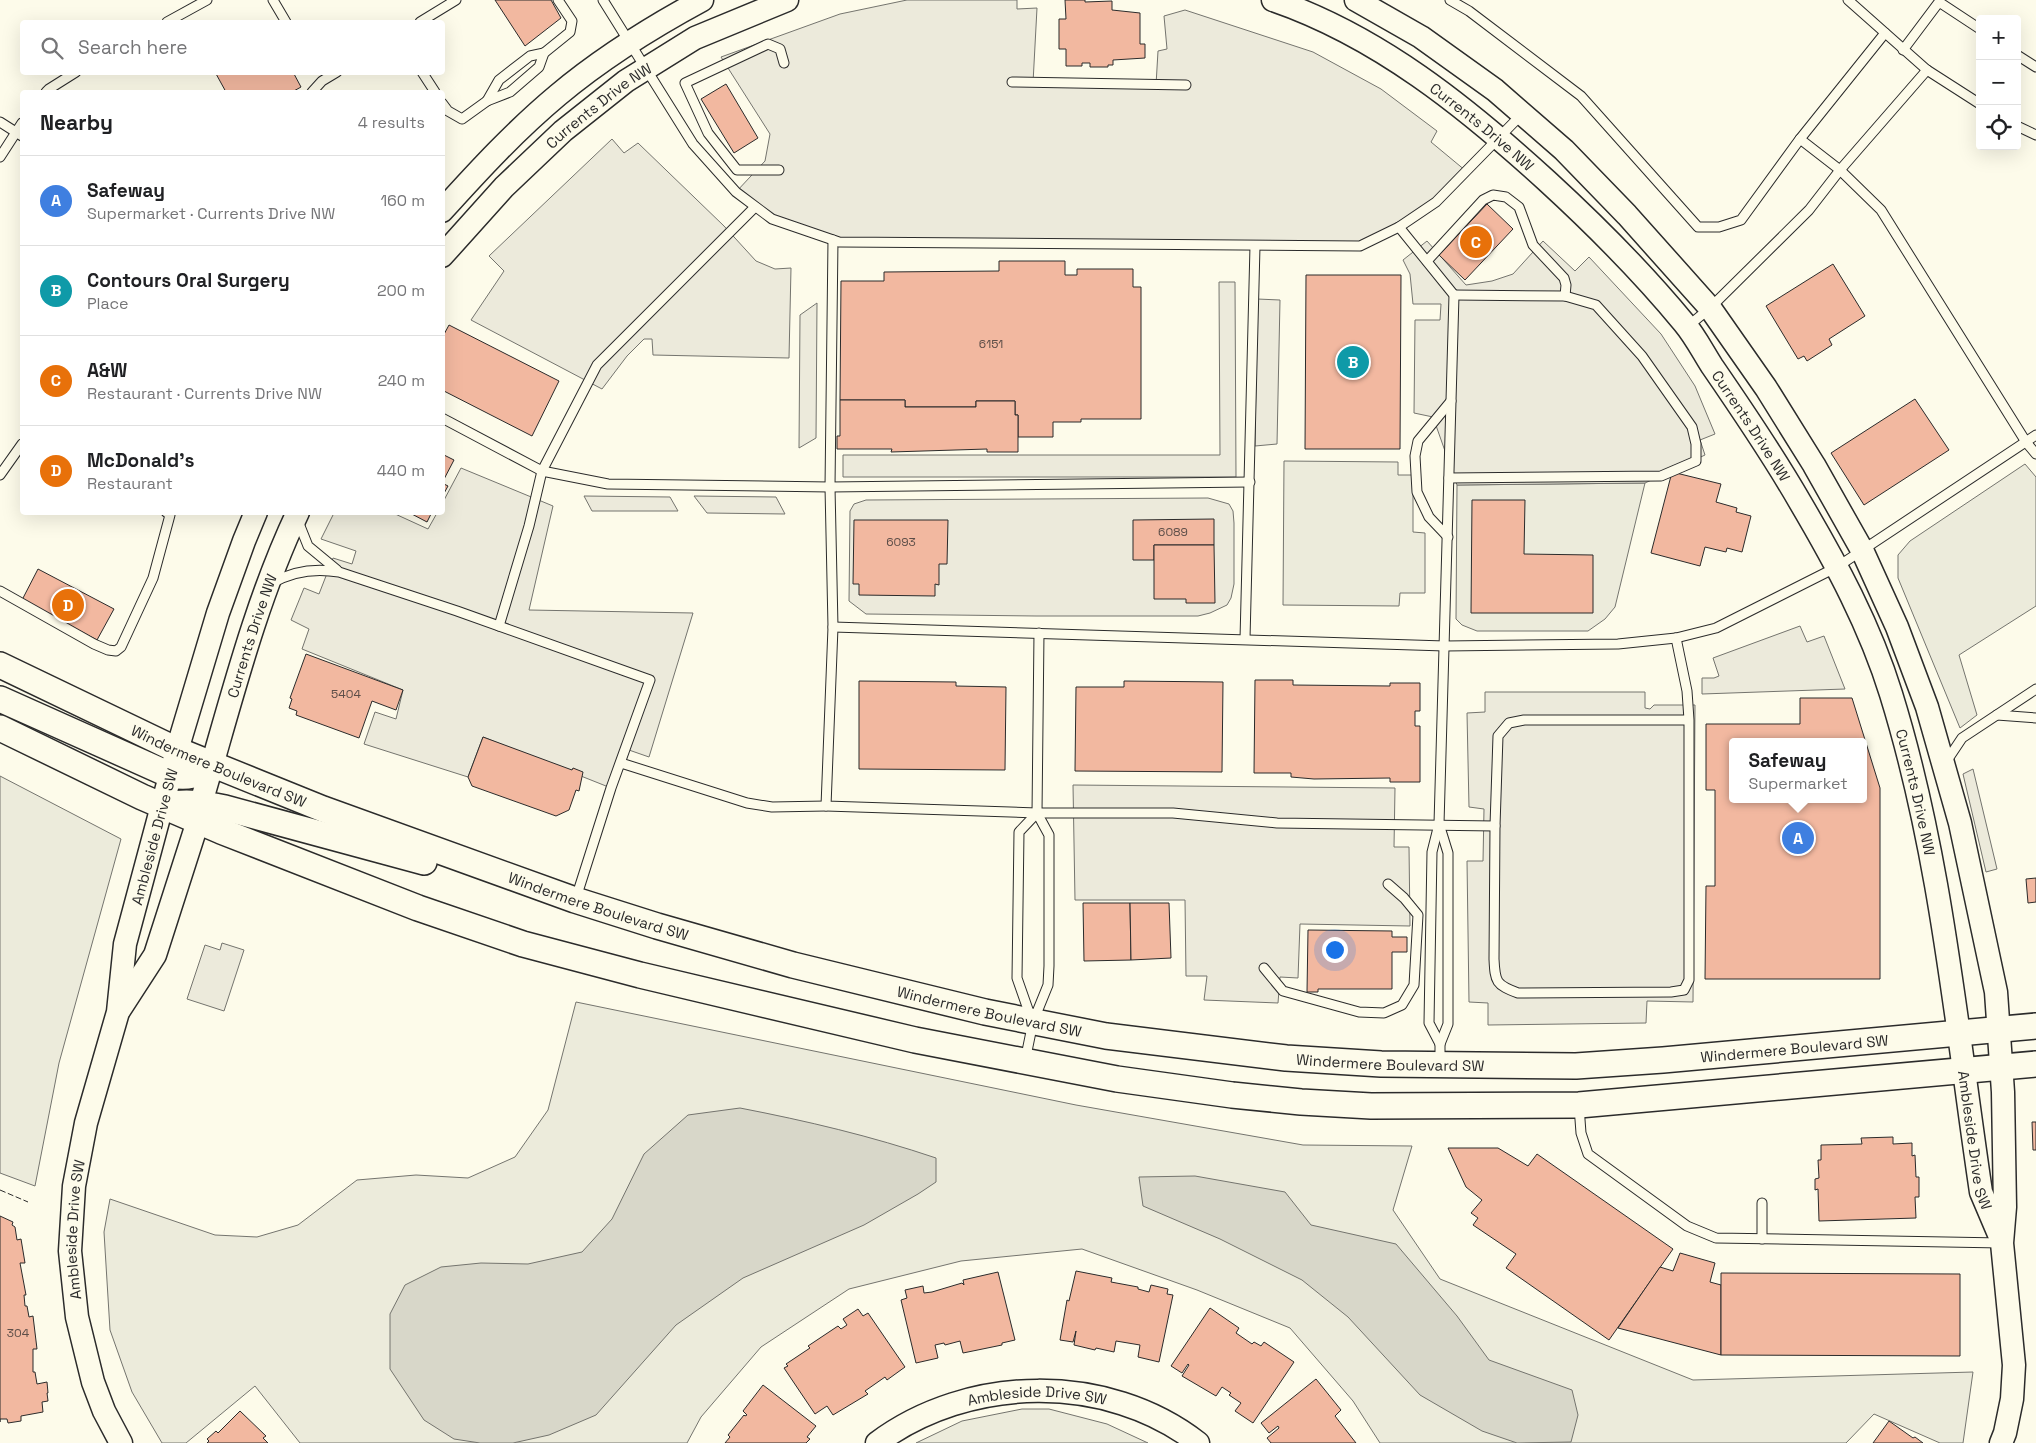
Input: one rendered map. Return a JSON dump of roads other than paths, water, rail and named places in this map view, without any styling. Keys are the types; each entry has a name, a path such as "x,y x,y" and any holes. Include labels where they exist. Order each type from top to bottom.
{"main road":[{"name":"Windermere Boulevard SW","path":"0,665 177,750 323,809 575,900 793,965 909,994 1033,1022 1106,1036 1286,1058 1440,1055 1576,1066 2036,1026"},
{"path":"0,699 170,775 184,777 206,771 213,763"},
{"path":"0,728 162,806 269,820 425,862 460,860"},
{"path":"199,812 418,908 523,944 782,1010 915,1040 1117,1079 1301,1102 1371,1106 1579,1106 2036,1064"}],"street":[{"name":"Currents Drive NW","path":"445,208 493,155 559,94 628,43 702,0"},
{"name":"Currents Drive NW","path":"445,253 504,187 563,131 626,81 695,38 787,0"},
{"name":"Currents Drive NW","path":"1273,0 1318,17 1395,58 1500,138 1594,224 1687,327 1767,446 1837,567 1862,617 1890,690 1911,766 1936,876 1960,1034"},
{"name":"Currents Drive NW","path":"1356,0 1421,36 1495,90 1564,150 1627,215 1710,308 1766,388 1814,465 1862,550 1896,627 1927,707 1960,823 1996,992 2000,1030"},
{"path":"177,750 218,613 255,515"},
{"name":"Currents Drive NW","path":"213,763 267,586 297,515"},
{"name":"Ambleside Drive SW","path":"114,1441 93,1382 77,1317 70,1250 74,1186 82,1141 118,1012 125,944 177,750"},
{"name":"Ambleside Drive SW","path":"118,1012 155,956 213,763"},
{"name":"Ambleside Drive SW","path":"2000,1030 2005,1208 2002,1243 2014,1365 2012,1399 2001,1443"},
{"name":"Ambleside Drive SW","path":"1960,1034 1963,1070 1981,1192 2002,1243"},
{"name":"Ambleside Drive SW","path":"877,1443 911,1421 971,1398 1002,1393 1035,1391 1060,1391 1137,1409 1164,1421 1198,1443"}],"lane":[{"path":"171,20 208,0"},
{"path":"273,0 285,20"},
{"path":"423,20 456,0"},
{"path":"487,102 499,80 530,56 544,53 570,32 572,21 558,0"},
{"path":"603,0 628,43 646,68 693,144 736,192 772,219 839,242 1360,246 1399,227 1436,202 1522,114"},
{"path":"1450,0 1469,11 1581,96 1698,227 1719,227 1741,220 1800,138 1885,33"},
{"path":"1848,0 1927,70 1976,101"},
{"path":"1904,50 1940,1 1976,27"},
{"path":"780,170 737,170 708,133 685,83 768,44 780,49 784,63"},
{"path":"445,107 448,111 462,119 487,102 510,92 539,67 544,53"},
{"path":"2021,58 2036,67"},
{"path":"1687,327 1710,308 1809,210 1840,170 1927,70"},
{"path":"48,90 71,75"},
{"path":"319,75 322,81"},
{"path":"314,90 322,81 332,75"},
{"path":"424,75 434,90"},
{"path":"1012,82 1186,85"},
{"path":"0,122 19,134 0,157"},
{"path":"2021,128 2036,135"},
{"path":"1800,138 1840,170 1881,210 2026,442 2036,454"},
{"path":"1426,261 1483,200 1493,196 1506,197 1519,207 1529,238 1533,244 1564,278 1566,285 1564,296"},
{"path":"499,626 529,526 542,471 597,365 755,207"},
{"path":"1399,227 1454,295 1439,824 1432,852 1429,1023 1440,1055"},
{"path":"826,806 833,627 830,487 834,240"},
{"path":"1245,639 1255,246"},
{"path":"1449,478 1661,476 1696,461 1696,444 1692,427 1642,356 1596,305 1564,296 1454,295"},
{"path":"1448,537 1429,517 1417,492 1415,456 1418,441 1451,402"},
{"path":"445,420 542,471 608,484 830,487 1250,482"},
{"path":"833,627 1445,646 1618,644 1676,638 1716,628 1837,567 2036,435"},
{"path":"0,475 20,447"},
{"path":"1,591 94,644 116,652 121,647 153,578 170,515"},
{"path":"297,515 308,546 339,572"},
{"path":"267,586 298,572 327,570 339,572 650,680 620,763 575,900"},
{"path":"1025,1061 1033,1022 1048,985 1049,966 1049,835 1036,813 1039,633"},
{"path":"1676,638 1687,691 1689,720 1689,980 1684,990 1671,992 1518,993 1503,988 1495,979 1494,959 1494,826 1498,736 1509,723 1524,720 1689,720"},
{"path":"1944,766 1962,738 2036,689"},
{"path":"1997,715 2036,718"},
{"path":"620,763 747,803 772,807 826,806 1036,813 1173,813 1277,823 1494,826"},
{"path":"1033,1022 1017,978 1019,832 1036,813"},
{"path":"1439,824 1448,853 1448,1024 1440,1055"},
{"path":"1264,968 1283,991 1359,1012 1384,1013 1402,1006 1414,985 1418,915 1404,898 1388,884"},
{"path":"1579,1106 1581,1133 1588,1154 1687,1226 1716,1238 2002,1243"},
{"path":"1762,1203 1762,1239"}],"place":[{"name":"A&W","path":"1476,242"},
{"name":"Contours Oral Surgery","path":"1353,362"},
{"name":"McDonald's","path":"68,605"},
{"name":"Safeway","path":"1798,838"}]}
